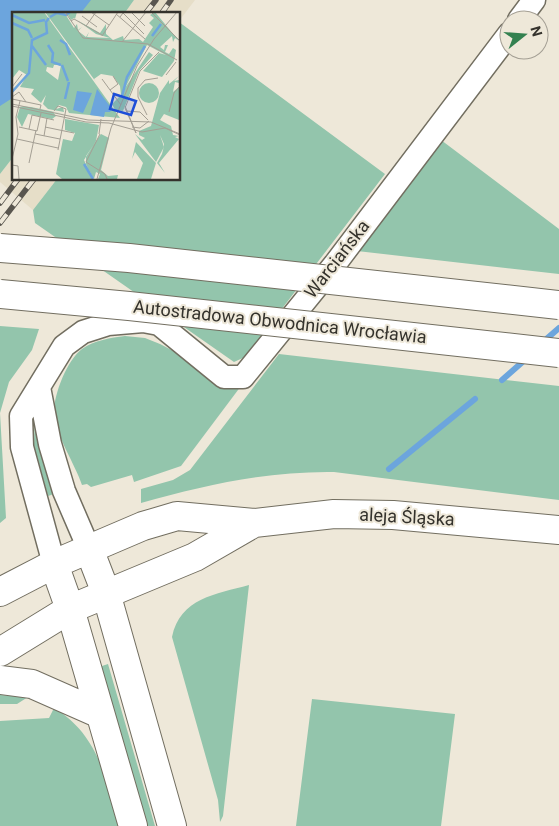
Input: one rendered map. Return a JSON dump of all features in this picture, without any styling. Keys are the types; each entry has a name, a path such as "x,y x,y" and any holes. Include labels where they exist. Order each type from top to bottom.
{"main road":[{"path":"0,248 208,266 559,305"},
{"name":"Autostradowa Obwodnica Wrocławia","path":"0,294 129,306 559,353"},
{"name":"aleja Śląska","path":"0,592 54,564 143,526 177,516 254,523 334,514 393,515 559,530"},
{"name":"aleja Śląska","path":"0,652 70,610 106,593 195,557 254,523"},
{"path":"89,549 106,593 172,826"},
{"path":"54,564 70,610 133,826"},
{"path":"0,680 32,684 100,714"}],"street":[{"name":"Warciańska","path":"54,564 22,447 21,416 64,346 83,332 108,324 144,321 158,324 224,377 243,377 335,264 499,47"},
{"path":"39,387 50,444 69,504 89,549"}],"shaded area":[{"path":"134,0 195,0 180,20 180,12 125,12"},
{"path":"12,159 12,180 56,180 33,210 0,182 0,174"}],"green space":[{"path":"0,0 134,0 125,12 12,12 12,159 0,174"},
{"path":"180,23 385,174 245,357 234,362 35,223 33,210 56,180 180,180"},
{"path":"441,140 559,229 559,274 357,251"},
{"path":"0,326 39,329 32,350 9,382 0,413"},
{"path":"125,336 145,338 160,344 241,386 181,466 134,482 132,475 91,487 87,484 82,485 55,423 54,406 58,388 71,361 82,349 97,341"},
{"path":"279,354 559,386 559,500 334,472 309,472 237,480 141,503 141,489 173,480 190,470"},
{"path":"35,408 57,493 48,496 34,446"},
{"path":"0,413 6,518 0,523"},
{"path":"249,585 223,816 220,822 218,800 172,637 176,624 191,606 212,595"},
{"path":"108,664 155,826 146,826 99,667"},
{"path":"0,695 28,697 17,704 0,704"},
{"path":"312,699 455,714 441,826 296,826"},
{"path":"54,708 81,731 91,745 105,775 120,826 0,826 0,721 49,718"}],"water":[{"path":"0,0 91,0 82,12 12,12 12,98 0,106"}],"waterway":[{"path":"543,342 559,328"},
{"path":"502,380 527,358"},
{"path":"389,469 475,399"}],"railway":[{"path":"147,12 156,0"},
{"path":"162,12 171,0"},
{"path":"0,203 17,180"},
{"path":"0,223 33,180"}]}
